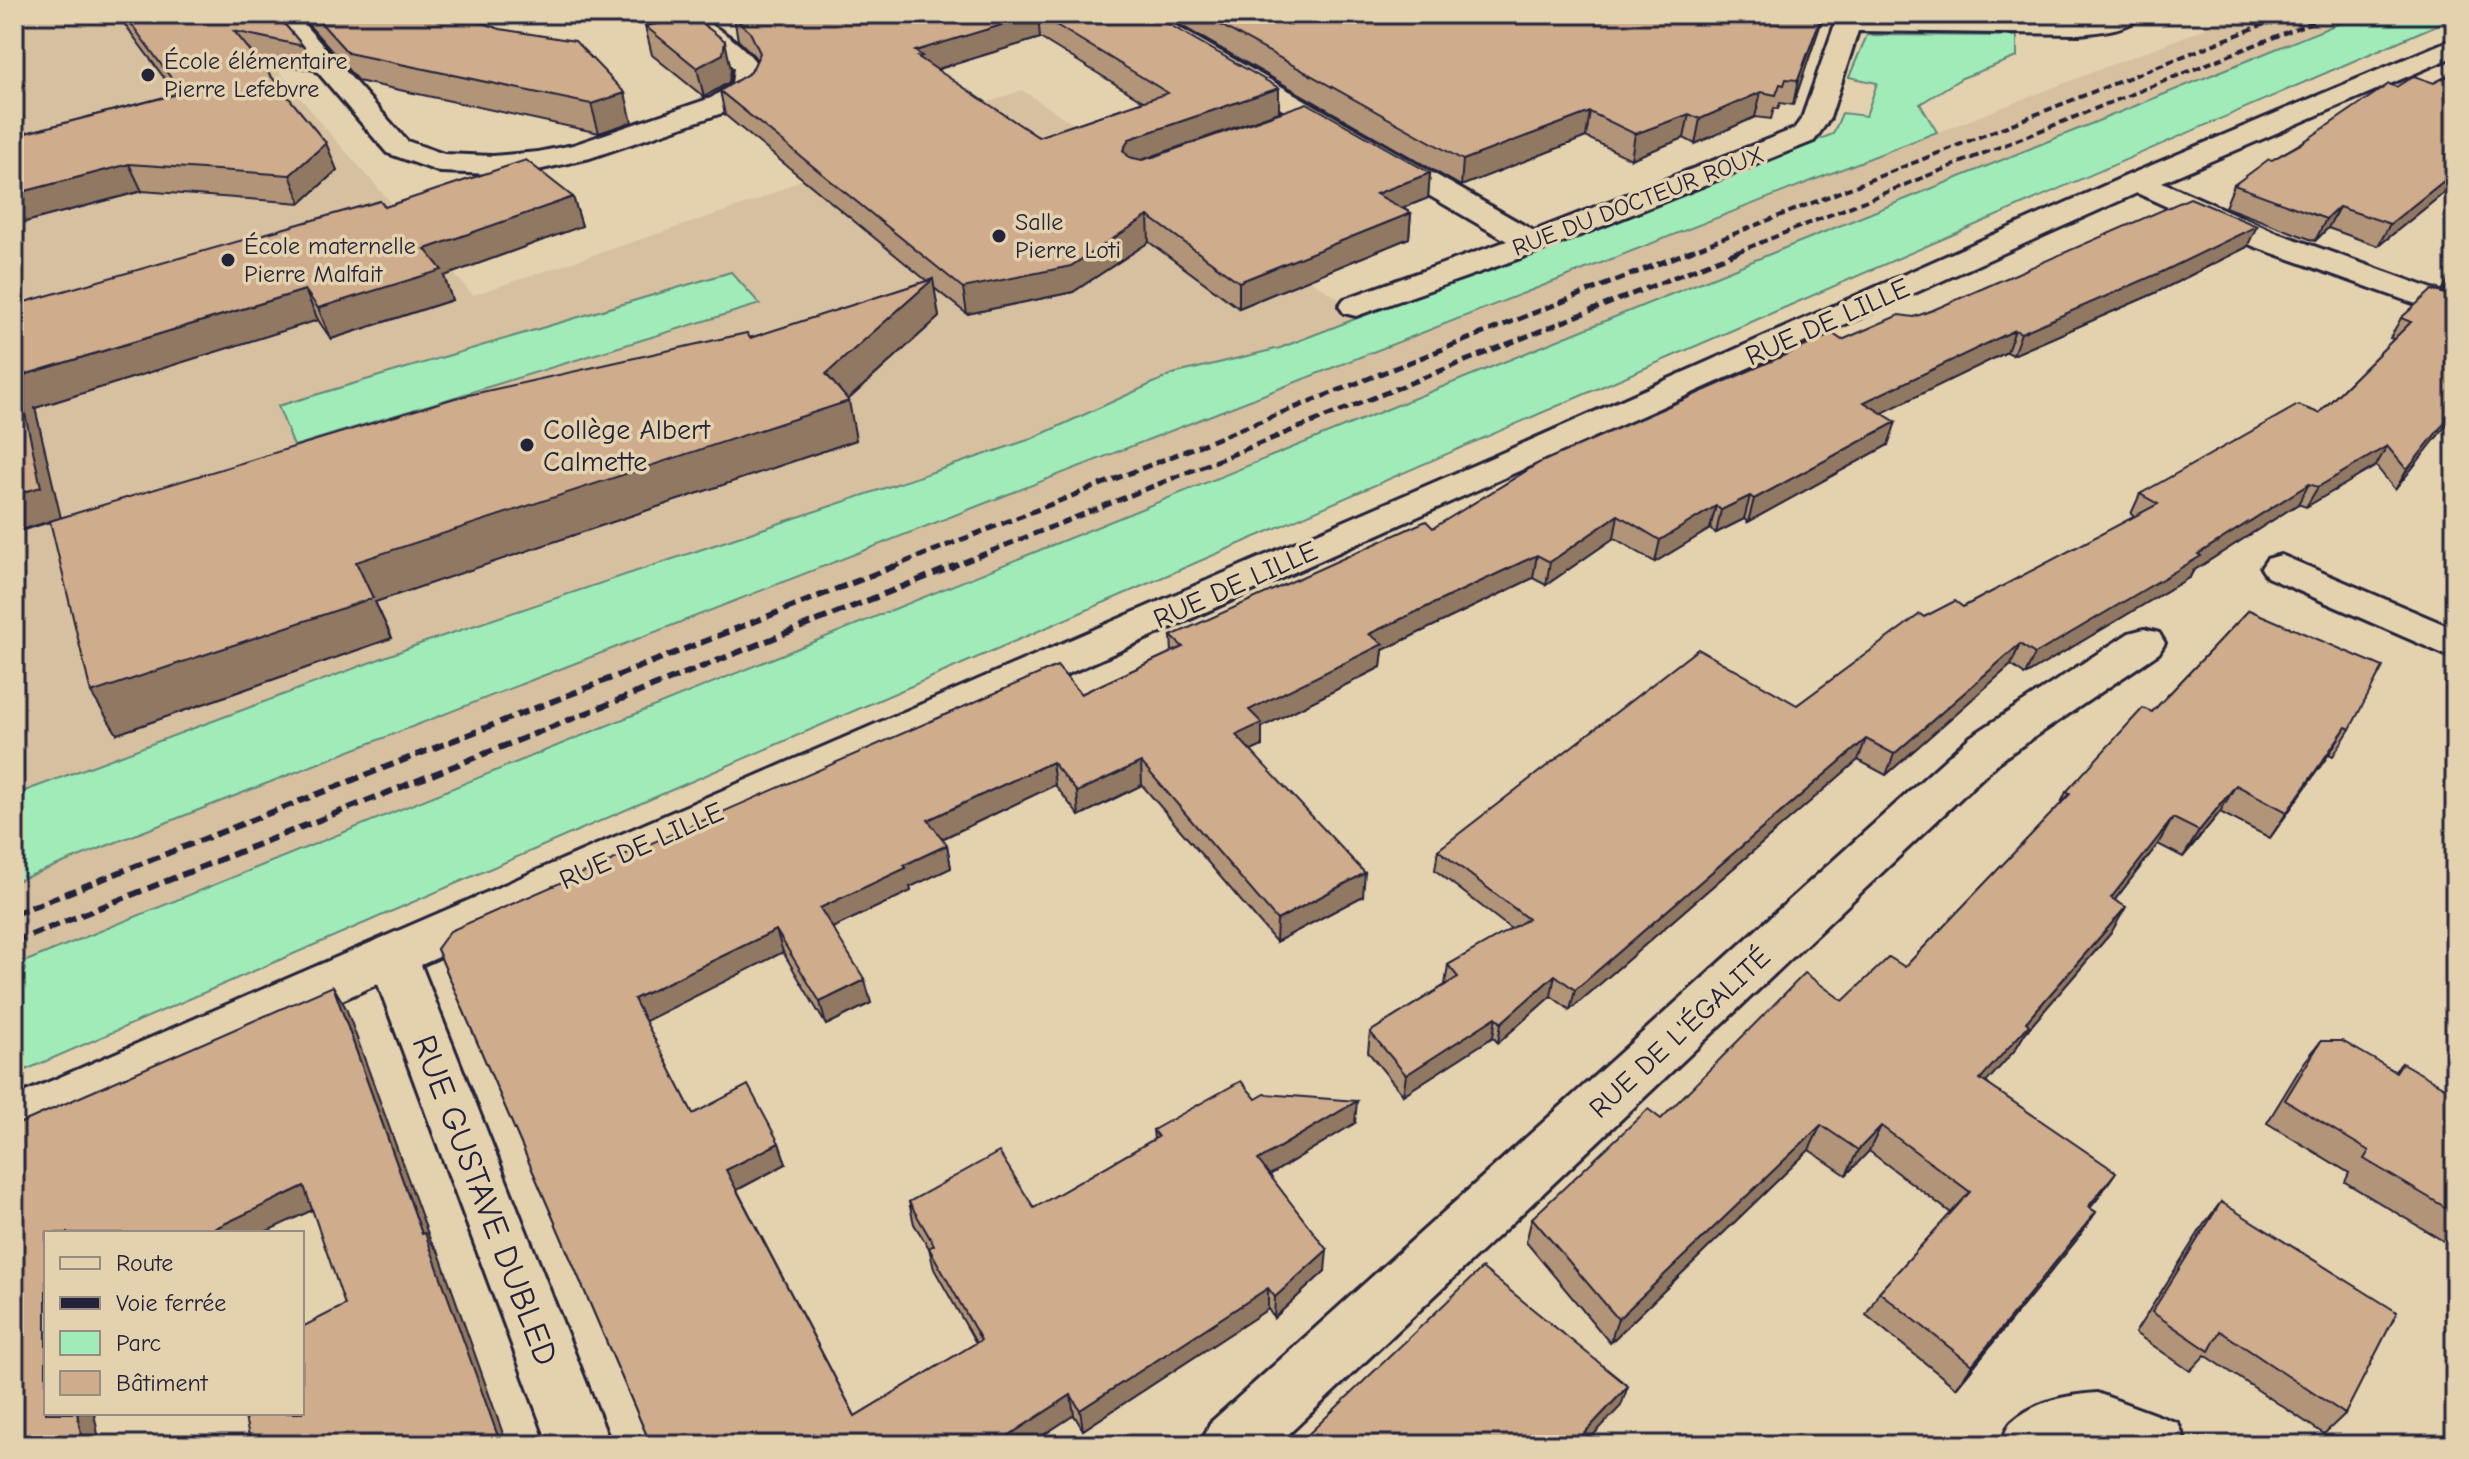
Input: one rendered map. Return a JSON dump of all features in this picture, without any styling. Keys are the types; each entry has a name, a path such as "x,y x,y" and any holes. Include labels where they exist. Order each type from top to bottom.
{"street":[{"path":"281,14 397,147 440,163 493,165 538,161 580,152 721,104 744,88 747,66 734,53 707,33 667,14"},
{"name":"RUE DU DOCTEUR ROUX","path":"1356,306 1532,243 1804,135 1816,118 1844,18 2079,26 2100,24 2130,14"},
{"path":"1143,15 1532,243"},
{"name":"RUE DE LILLE","path":"14,1122 1493,471 2137,182 2455,46"},
{"path":"1282,124 1309,114"},
{"path":"2137,182 2264,239 2455,308"},
{"path":"2281,568 2455,645"},
{"name":"RUE DE L'ÉGALITÉ","path":"1232,1445 1986,748 2144,643"},
{"name":"RUE GUSTAVE DUBLED","path":"392,955 580,1445"},
{"path":"2032,1445 2064,1426 2097,1424 2156,1445"}],"shaded area":[{"name":"Collège Albert Calmette","path":"14,14 232,14 332,136 473,295 756,201 889,139 1022,90 1365,316 1280,348 1173,374 1031,439 14,795"},
{"path":"2242,14 2362,14 14,966 14,882"}],"green space":[{"path":"2362,14 2455,14 2455,17 14,1075 14,966"},
{"path":"1867,35 2017,36 2017,57 1962,78 1920,104 1937,132 14,882 14,795 425,642 1031,439 1173,374 1280,348 1833,134 1842,113 1866,116 1877,83 1849,77"},
{"path":"731,272 760,304 294,446 278,406"}],"building":[{"path":"124,14 276,14 303,46 234,31 326,143 290,175 129,164 14,194 14,136 182,93"},
{"path":"313,14 472,14 480,22 500,29 575,41 625,93 591,104 348,53"},
{"path":"753,14 1038,14 1151,14 1279,88 1129,139 1123,150 1129,157 1142,160 1153,157 1307,103 1430,173 1376,194 1411,213 1239,282 1148,216 1071,266 963,288 720,91 751,72 760,53 750,32 734,17","holes":["1038,14 1168,93 1038,137 918,57 922,56 915,51"]},
{"path":"1201,14 1822,14 1798,80 1786,79 1784,85 1780,84 1776,95 1761,92 1700,119 1689,114 1635,134 1590,112 1463,160"},
{"path":"695,18 725,41 723,54 697,68 645,26"},
{"path":"2455,72 2455,172 2390,224 2339,207 2326,219 2234,185 2269,159 2299,145 2389,84 2396,87 2414,76 2434,83"},
{"path":"526,160 573,197 425,249 442,270 318,308 305,290 17,377 41,487 14,495 14,305 380,201 385,207"},
{"path":"2190,198 2257,226 2162,272 2021,333 2015,330 1864,402 1896,422 1754,499 1750,496 1721,510 1716,506 1660,540 1618,515 1550,562 1537,555 1369,634 1383,644 1249,710 1262,723 1236,735 1365,873 1277,920 1141,762 1077,792 1052,762 928,820 947,845 820,908 865,980 820,1002 776,930 634,999 693,1114 748,1085 779,1143 726,1170 855,1416 981,1340 929,1248 934,1245 909,1202 999,1152 1034,1208 1158,1137 1153,1130 1241,1081 1256,1099 1265,1094 1357,1101 1258,1160 1327,1250 1275,1297 1268,1288 1080,1410 1071,1395 994,1445 651,1445 437,949 450,931 1057,666 1081,694 1183,647 1171,636 1426,521 1433,528 1539,463 1833,334 1842,340 1899,315 1914,317 1933,310"},
{"path":"933,279 826,374 849,401 356,562 373,598 91,693 50,521 455,398 747,333 750,338"},
{"path":"2432,290 2455,297 2455,409 2407,470 2387,446 2318,487 2309,484 2198,554 2201,556 2035,654 2020,644 1894,754 1866,739 1575,990 1555,975 1501,1023 1496,1017 1406,1075 1370,1032 1458,977 1448,965 1528,919 1438,850 1698,649 1797,705 1920,614 1924,617 1955,601 1963,607 2158,504 2140,494 2298,405 2319,413 2411,322 2401,318"},
{"path":"2249,610 2383,667 2350,729 2346,727 2287,812 2236,785 2199,831 2173,818 2111,898 2126,907 2026,1022 2029,1025 1980,1079 2116,1172 2088,1207 2096,1212 1972,1365 1879,1292 1970,1192 1881,1126 1858,1150 1821,1125 1618,1319 1532,1218 1648,1109 1661,1119 1805,973 1843,1001 1889,957 1905,967 2070,794 2066,792 2143,708 2152,712"},
{"path":"333,986 501,1445 251,1445 244,1415 304,1415 304,1326 345,1305 304,1186 209,1231 44,1231 44,1415 77,1415 83,1445 14,1445 14,1126"},
{"path":"2321,1041 2342,1041 2396,1072 2402,1063 2455,1093 2447,1112 2455,1116 2455,1213 2364,1159 2369,1151 2285,1100"},
{"path":"2221,1202 2397,1312 2345,1414 2220,1331 2209,1351 2152,1312"},
{"path":"1482,1268 1628,1386 1576,1442 1579,1445 1297,1445"}],"railway":[{"path":"1688,252 2290,14"},
{"path":"1742,250 2332,14"},
{"path":"890,568 1693,250"},
{"path":"949,568 1742,250"},
{"path":"1737,252 1742,250"},
{"path":"14,914 895,566"},
{"path":"949,568 954,566"},
{"path":"14,942 949,568"}],"place":[{"name":"École élémentaire Pierre Lefebvre","path":"148,75"},
{"name":"Salle Pierre Loti","path":"999,236"},
{"name":"École maternelle Pierre Malfait","path":"228,260"},
{"name":"Collège Albert Calmette","path":"527,445"}]}
